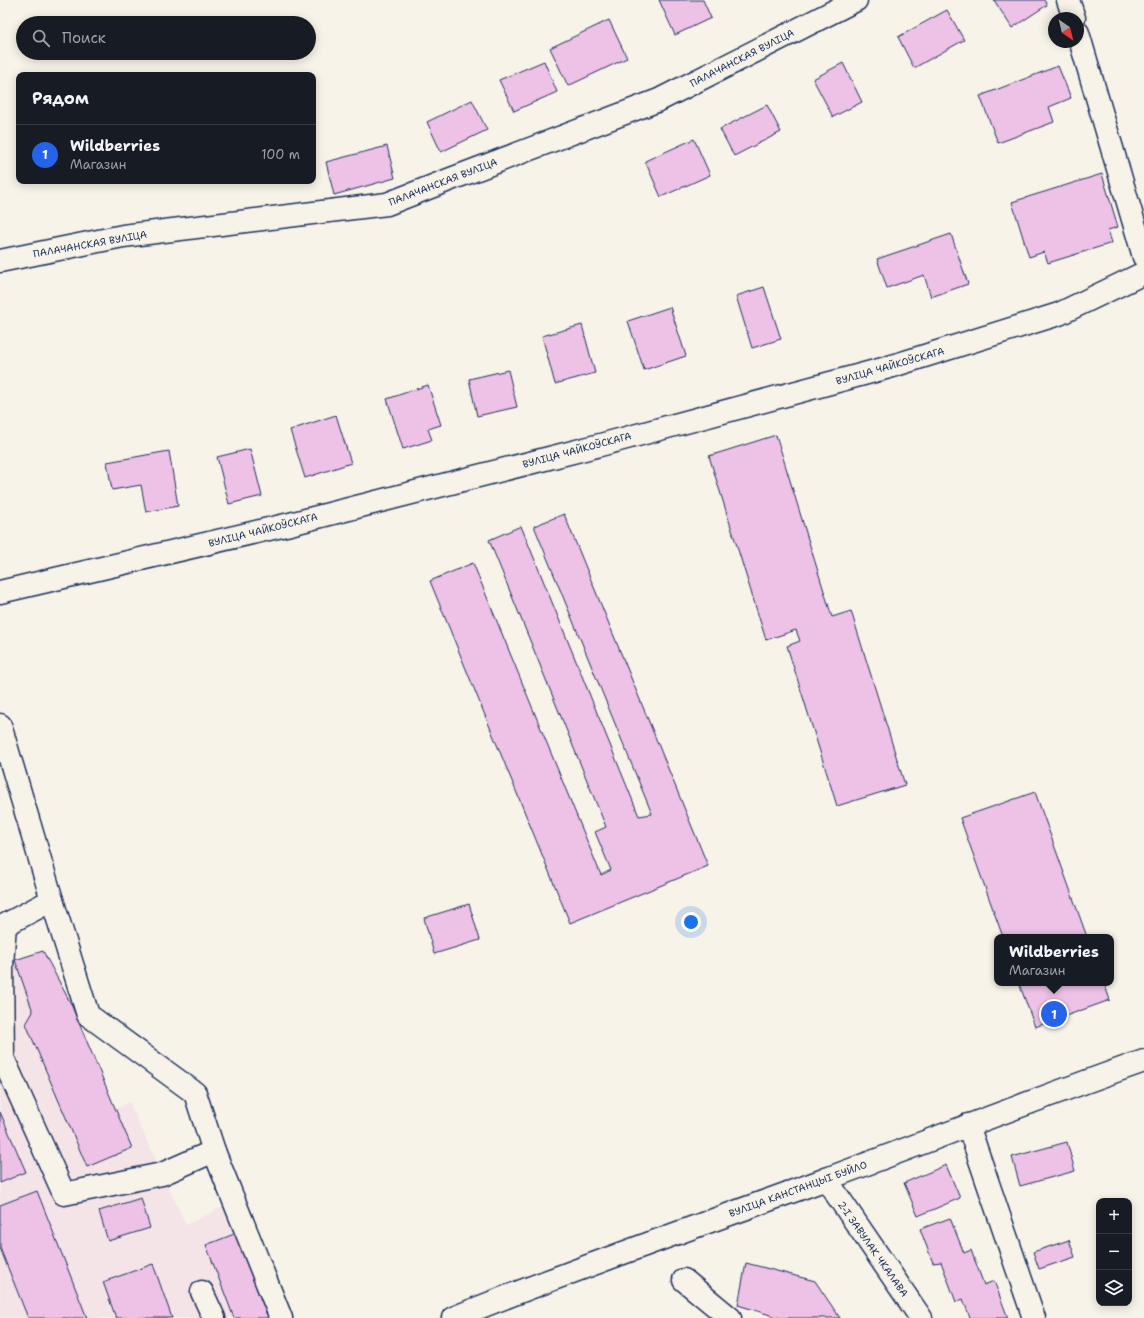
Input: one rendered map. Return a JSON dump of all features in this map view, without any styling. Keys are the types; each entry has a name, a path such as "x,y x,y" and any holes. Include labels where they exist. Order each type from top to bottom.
{"street":[{"name":"ПАЛАЧАНСКАЯ ВУЛІЦА","path":"0,261 123,236 387,204 659,100 856,0"},
{"path":"1068,0 1072,12"},
{"path":"1082,48 1144,257"},
{"name":"ВУЛІЦА ЧАЙКОЎСКАГА","path":"0,592 298,522 604,444 886,368 1059,314 1144,273"},
{"path":"0,725 88,1015 195,1093 214,1152 281,1318"},
{"path":"52,900 5,925 2,965 3,1058 64,1194 162,1174 214,1152"},
{"name":"ВУЛІЦА КАНСТАНЦЫІ БУЙЛО","path":"453,1318 510,1295 826,1179 1055,1092 1144,1061"},
{"path":"968,1125 1034,1318"},
{"name":"2-І ЗАВУЛАК ЧКАЛАВА","path":"826,1179 921,1318"},
{"path":"684,1280 730,1318"},
{"path":"202,1292 214,1318"}],"shaded area":[{"path":"43,951 116,1109 129,1102 186,1225 224,1206 234,1234 242,1231 276,1318 0,1318 0,966"}],"building":[{"path":"659,0 703,0 711,18 675,35"},
{"path":"994,0 1044,0 1047,5 1012,28"},
{"path":"947,10 964,40 914,68 898,37"},
{"path":"609,20 627,58 568,86 550,48"},
{"path":"544,61 557,92 514,111 499,80"},
{"path":"843,63 862,102 833,117 813,79"},
{"path":"1058,66 1071,98 1049,107 1054,122 998,143 980,96"},
{"path":"472,100 487,130 441,152 427,122"},
{"path":"767,105 781,132 734,156 720,129"},
{"path":"694,139 710,175 661,197 645,161"},
{"path":"387,146 395,178 334,195 326,162"},
{"path":"1102,174 1118,227 1108,230 1112,243 1048,263 1044,252 1029,257 1012,202"},
{"path":"951,234 968,284 931,297 924,275 887,288 877,259"},
{"path":"764,287 781,339 752,348 736,296"},
{"path":"670,307 686,356 644,370 628,321"},
{"path":"582,325 595,373 555,384 542,336"},
{"path":"508,370 517,407 477,416 469,379"},
{"path":"428,385 441,425 428,429 432,440 403,449 387,399"},
{"path":"336,415 351,463 305,478 290,430"},
{"path":"776,435 832,617 851,611 905,785 837,806 787,646 800,641 796,630 766,640 709,456"},
{"path":"250,449 262,496 229,504 217,457"},
{"path":"169,451 178,506 146,512 141,485 112,490 107,462"},
{"path":"564,514 708,866 570,923 430,581 473,563 601,875 611,870 595,832 606,827 489,540 521,526 639,816 652,814 534,526"},
{"path":"1035,792 1086,934 1002,934 960,818"},
{"path":"469,904 480,940 434,954 424,918"},
{"path":"43,951 71,1004 132,1148 87,1167 26,1024 33,1012 15,960"},
{"path":"1020,986 1105,986 1110,1000 1035,1027"},
{"path":"0,1112 26,1172 0,1183"},
{"path":"1067,1142 1075,1171 1020,1186 1012,1157"},
{"path":"946,1165 960,1198 918,1216 904,1183"},
{"path":"37,1191 87,1318 28,1318 0,1248 0,1205"},
{"path":"141,1198 150,1228 108,1241 99,1211"},
{"path":"950,1218 964,1253 971,1250 984,1285 994,1281 1008,1318 970,1318 963,1299 956,1302 941,1262 933,1263 920,1229"},
{"path":"242,1231 276,1318 234,1318 206,1245"},
{"path":"1069,1240 1075,1257 1039,1269 1033,1252"},
{"path":"746,1263 815,1281 840,1318 780,1318 738,1305"},
{"path":"153,1264 172,1318 116,1318 103,1282"}],"place":[{"name":"Wildberries","path":"1054,1014"}]}
